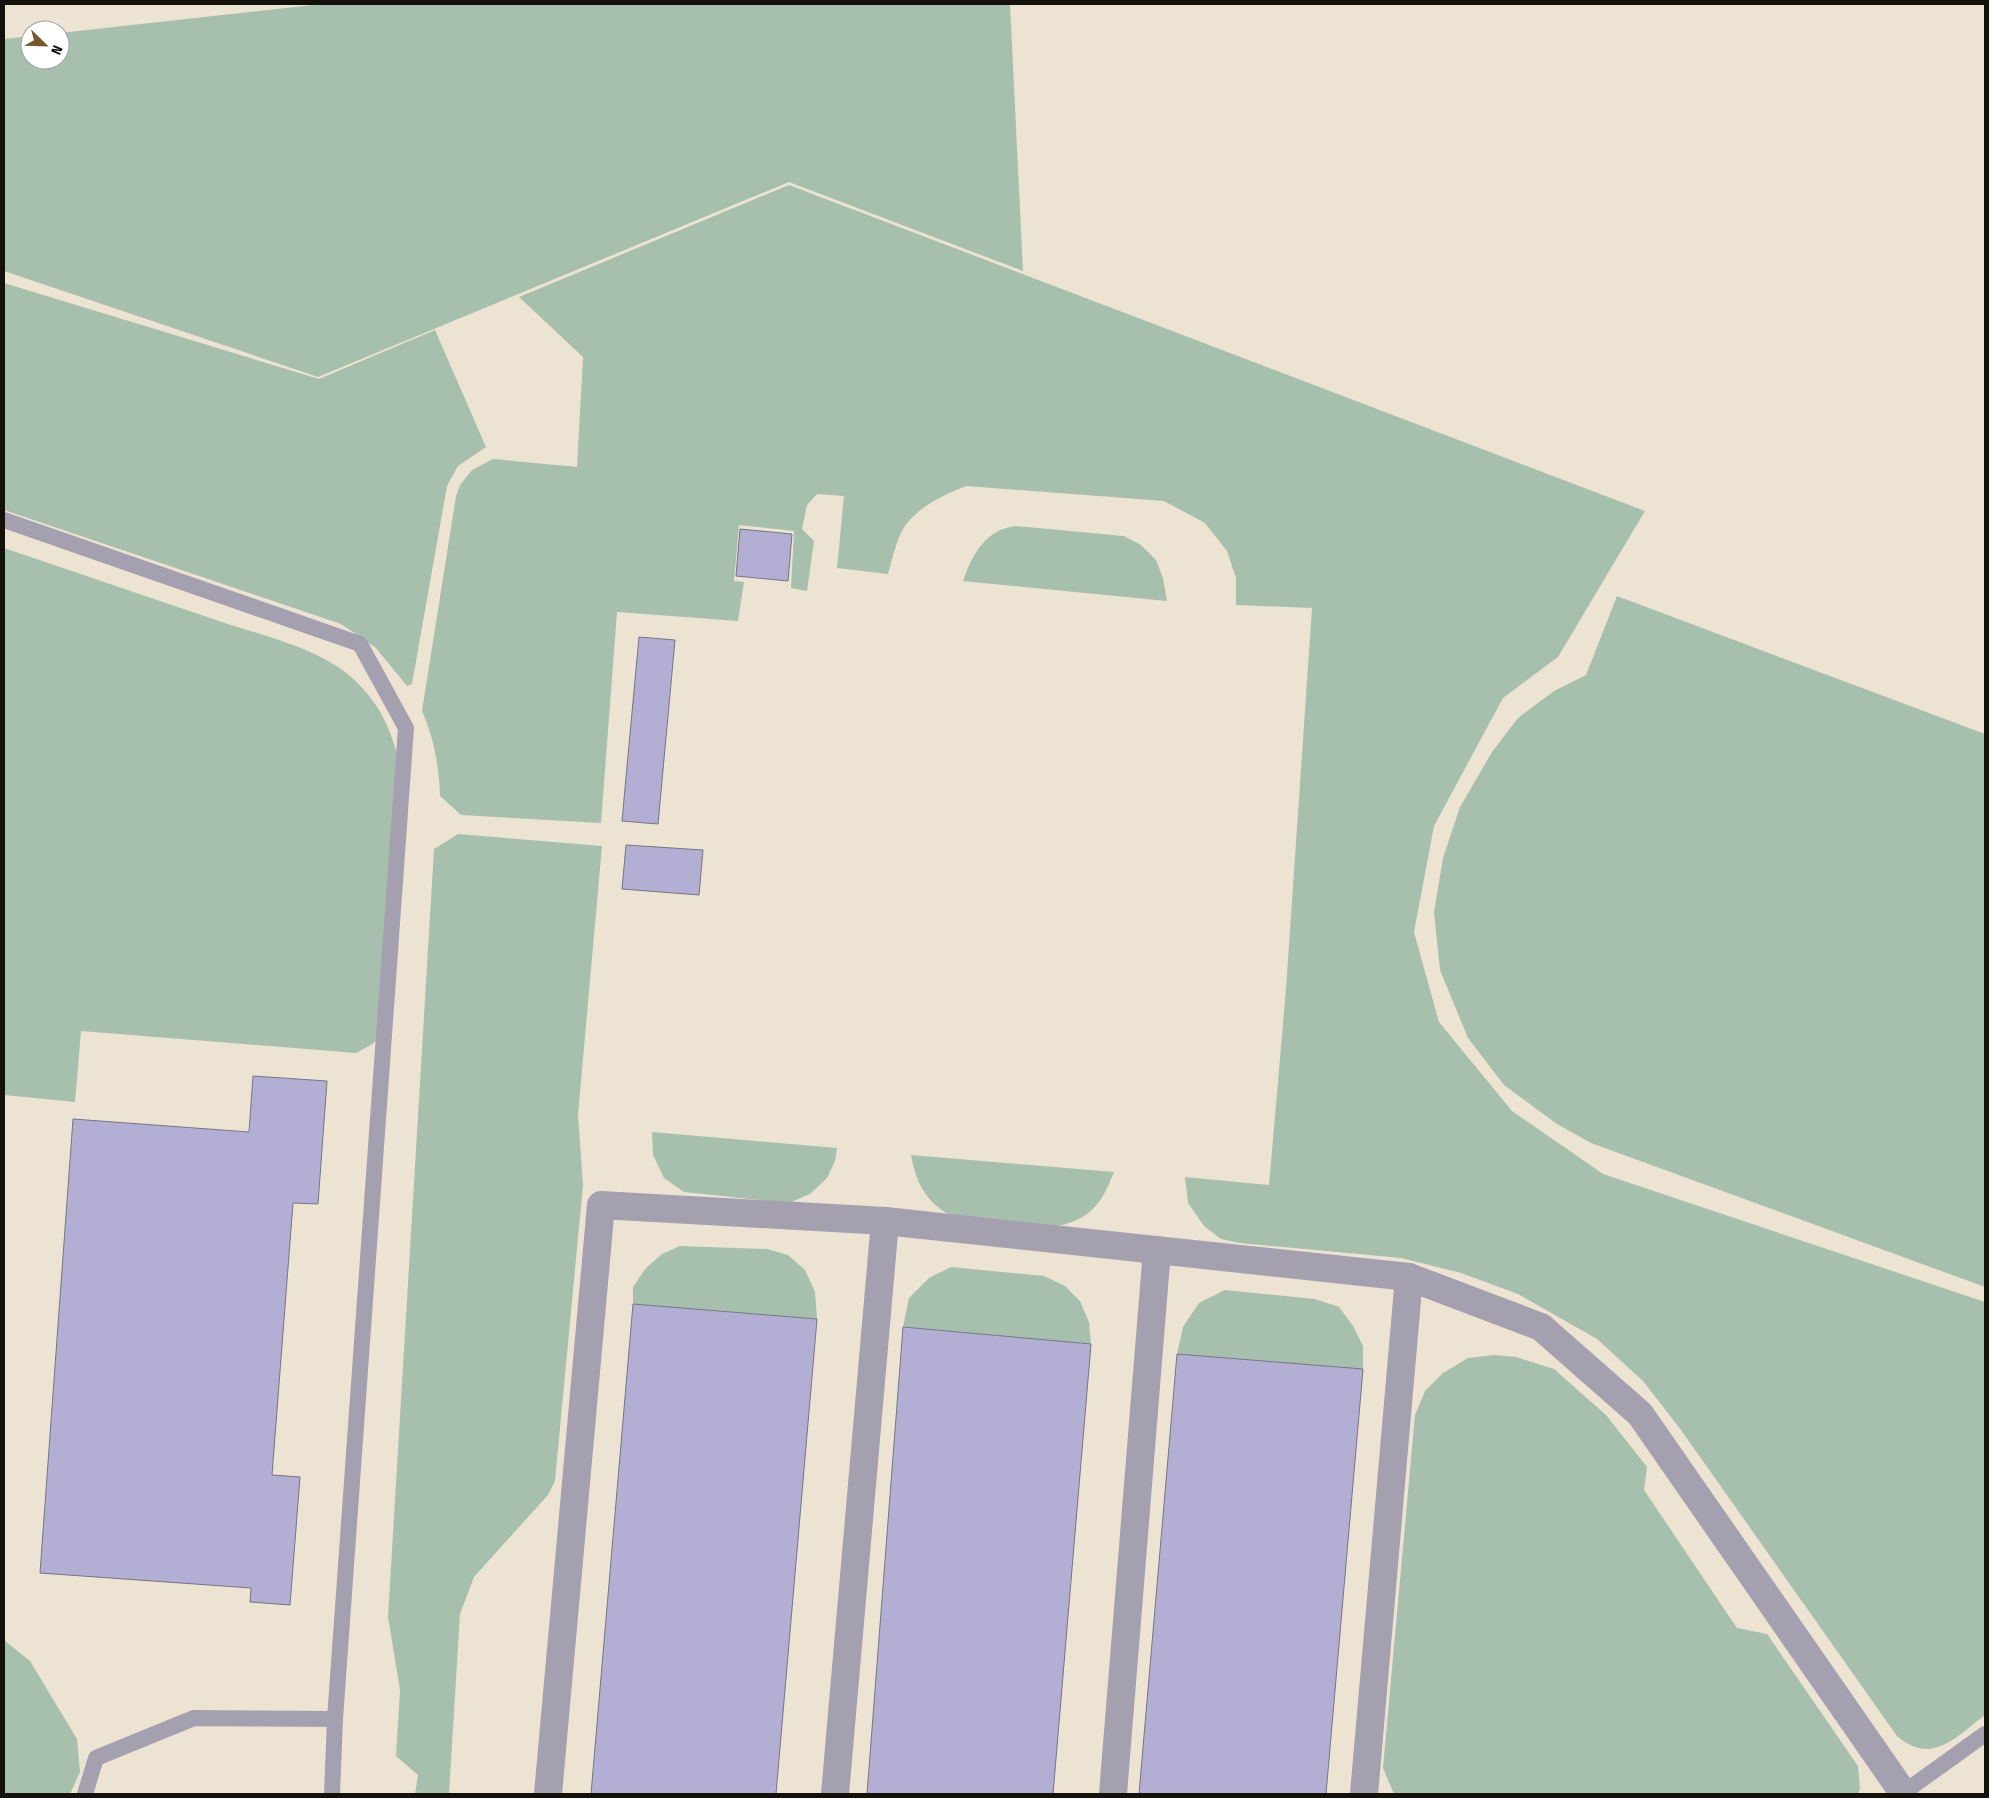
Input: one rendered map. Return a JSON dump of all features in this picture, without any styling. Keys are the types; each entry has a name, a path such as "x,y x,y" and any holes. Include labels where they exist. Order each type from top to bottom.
{"street":[{"path":"548,1794 601,1205 885,1221 1409,1277 1541,1327 1640,1414 1904,1794"},
{"path":"835,1794 885,1221"},
{"path":"1113,1794 1158,1250"},
{"path":"1364,1794 1409,1277"}],"lane":[{"path":"4,520 360,644 406,728 335,1719 332,1794"},
{"path":"85,1794 96,1758 194,1718 335,1719"},
{"path":"1904,1794 1985,1734"}],"green space":[{"path":"322,4 1010,4 1023,271 789,182 318,377 4,271 4,39 20,37 20,70 70,70 70,32"},
{"path":"789,185 1645,511 1558,657 1503,698 1434,826 1414,932 1439,1022 1512,1111 1603,1174 1985,1302 1985,1715 1964,1732 1943,1745 1933,1748 1921,1748 1910,1745 1897,1736 1681,1430 1643,1381 1597,1339 1518,1294 1461,1273 1401,1258 1240,1243 1221,1239 1204,1226 1188,1203 1185,1177 1269,1185 1286,989 1312,608 1236,605 1236,578 1227,551 1205,523 1164,501 966,486 935,500 909,521 898,540 888,574 837,568 844,496 817,494 807,505 802,529 814,541 807,591 791,588 794,531 739,525 734,581 744,582 738,621 617,612 601,823 461,815 440,796 435,752 430,731 422,711 456,496 460,485 472,470 493,459 577,467 583,357 519,297"},
{"path":"4,283 319,379 435,330 486,447 458,466 447,486 412,684 407,686 375,647 341,624 4,510"},
{"path":"1015,526 1124,536 1141,545 1156,560 1163,578 1167,601 963,581 975,553 981,545 995,533"},
{"path":"4,548 306,650 338,667 351,677 377,706 388,727 400,764 381,1037 371,1045 356,1053 81,1031 75,1102 4,1095"},
{"path":"1617,596 1985,734 1985,1287 1591,1143 1557,1124 1504,1085 1468,1038 1440,970 1434,912 1443,858 1460,807 1492,752 1518,718 1554,691 1586,675"},
{"path":"458,834 602,846 578,1115 583,1185 555,1481 548,1495 474,1577 460,1614 449,1794 415,1794 418,1775 396,1756 400,1690 388,1617 434,849"},
{"path":"652,1132 837,1148 835,1161 827,1178 810,1194 789,1203 684,1192 664,1178 653,1155"},
{"path":"911,1155 1114,1172 1099,1202 1090,1212 1078,1219 1058,1226 1035,1225 948,1214 933,1203 922,1189"},
{"path":"680,1246 767,1249 788,1255 805,1270 815,1292 817,1319 633,1304 633,1287 646,1268 662,1254"},
{"path":"951,1267 1044,1276 1065,1286 1080,1301 1089,1322 1091,1344 903,1327 909,1298 929,1278"},
{"path":"1225,1290 1315,1299 1339,1307 1353,1326 1363,1346 1363,1369 1177,1354 1183,1327 1199,1303"},
{"path":"1494,1355 1516,1357 1554,1369 1606,1415 1647,1467 1644,1490 1737,1628 1767,1634 1858,1766 1860,1789 1858,1794 1394,1794 1383,1768 1415,1415 1425,1391 1443,1373 1468,1358"},
{"path":"4,1640 30,1661 77,1739 80,1772 70,1794 4,1794"}],"building":[{"path":"740,529 792,534 788,581 736,576"},
{"path":"639,637 675,640 658,824 622,821"},
{"path":"626,845 703,850 699,895 622,889"},
{"path":"253,1076 327,1081 318,1204 293,1203 272,1475 300,1477 290,1605 250,1602 251,1588 40,1573 73,1119 249,1132"},
{"path":"633,1304 817,1319 776,1794 591,1794"},
{"path":"903,1327 1091,1344 1053,1794 867,1794"},
{"path":"1177,1354 1363,1369 1326,1794 1139,1794"}]}
